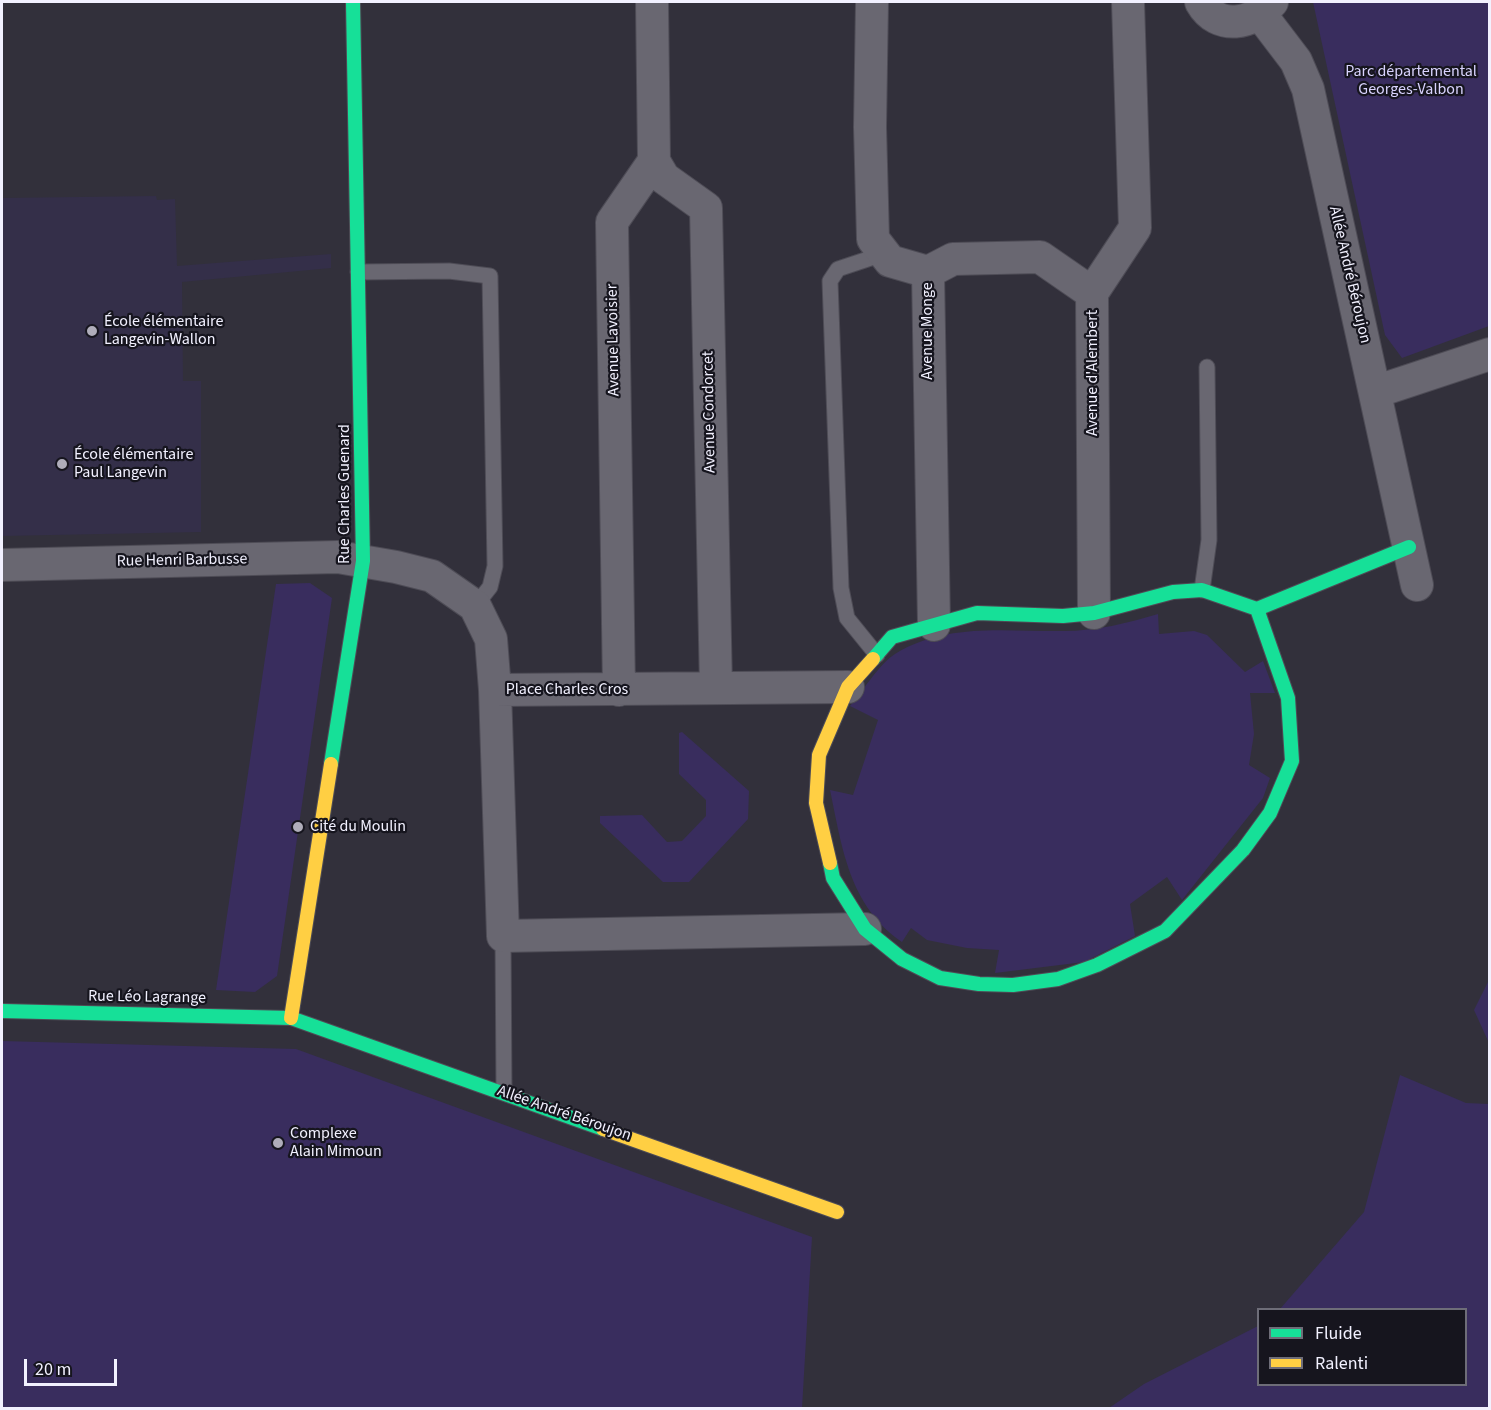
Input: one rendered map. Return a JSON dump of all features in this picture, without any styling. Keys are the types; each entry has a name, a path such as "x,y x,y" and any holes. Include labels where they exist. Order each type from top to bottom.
{"street":[{"name":"Rue Charles Guenard","path":"291,1018 363,561 353,2"},
{"path":"652,2 654,161"},
{"path":"872,2 870,127 873,239 883,254"},
{"name":"Avenue d'Alembert","path":"1094,614 1092,293 1135,228 1128,2"},
{"path":"1201,2 1216,18 1231,22 1247,21 1266,8"},
{"name":"Allée André Béroujon","path":"1266,8 1296,61 1308,89 1417,585"},
{"name":"Avenue Condorcet","path":"654,161 664,178 706,208 716,687"},
{"name":"Avenue Lavoisier","path":"619,690 612,222 654,161"},
{"name":"Avenue Monge","path":"883,254 890,261 928,272 934,625"},
{"path":"928,272 953,259 1040,257 1092,293"},
{"path":"1375,392 1490,354"},
{"path":"1257,609 1288,698 1292,761 1270,813 1243,850 1165,931 1097,965 1058,979 1013,985 979,984 940,978 902,959 865,929 833,878 816,803 819,754 848,687 892,637 977,613 1063,616 1094,614 1173,592 1202,590 1257,609 1409,547"},
{"name":"Rue Henri Barbusse","path":"2,566 338,557 432,576 475,606"},
{"path":"475,606 491,639 495,690"},
{"name":"Place Charles Cros","path":"503,936 495,690 848,687"},
{"path":"503,936 865,929"},
{"name":"Rue Léo Lagrange","path":"2,1011 291,1018"},
{"name":"Allée André Béroujon","path":"291,1018 837,1212"}],"lane":[{"path":"877,655 847,618 841,588 830,281 838,270 883,254"},
{"path":"358,272 449,271 490,276 495,566 490,587 475,606"},
{"path":"1202,590 1209,540 1207,367"},
{"path":"503,936 504,1093"}],"shaded area":[{"name":"École élémentaire Langevin-Wallon","path":"156,196 157,200 175,199 177,266 331,254 331,268 182,282 183,381 201,381 201,532 2,536 2,198"}],"green space":[{"name":"Parc départemental Georges-Valbon","path":"1313,2 1489,2 1489,326 1402,358 1385,335"},
{"path":"310,583 332,598 277,976 255,992 216,990 276,584"},
{"path":"1158,614 1159,634 1194,631 1207,635 1245,672 1263,661 1275,693 1250,693 1254,734 1249,765 1270,778 1263,798 1182,900 1167,877 1130,904 1135,936 1084,962 995,973 999,950 967,948 927,940 911,928 902,942 884,927 870,911 859,893 844,854 830,790 853,795 878,720 850,706 877,671 895,654 935,637 977,631 1088,630"},
{"path":"682,732 749,791 748,819 689,882 663,882 600,823 600,816 642,815 667,842 682,841 706,816 706,800 679,774 679,733"},
{"path":"1490,980 1489,1043 1474,1010"},
{"name":"Complexe Alain Mimoun","path":"2,1041 296,1049 812,1237 802,1408 2,1408"},
{"path":"1400,1075 1466,1103 1489,1104 1489,1408 1109,1408 1144,1384 1257,1327 1257,1386 1467,1386 1467,1308 1281,1308 1364,1212"}],"traffic: fast":[{"path":"331,764 363,561 353,2"},
{"path":"873,659 892,637 977,613 1063,616 1094,613 1173,592 1202,590 1257,609 1409,547"},
{"path":"830,863 833,878 865,929 902,959 940,978 979,984 1013,985 1058,979 1097,965 1165,931 1243,850 1270,813 1292,761 1288,698 1257,609"},
{"path":"2,1011 291,1018 603,1129"}],"traffic: slow":[{"path":"830,863 816,803 819,755 848,687 873,659"},
{"path":"291,1018 331,764"},
{"path":"603,1129 837,1212"}],"place":[{"name":"École élémentaire Langevin-Wallon","path":"92,331"},
{"name":"École élémentaire Paul Langevin","path":"62,464"},
{"name":"Cité du Moulin","path":"298,827"},
{"name":"Complexe Alain Mimoun","path":"278,1143"}]}
